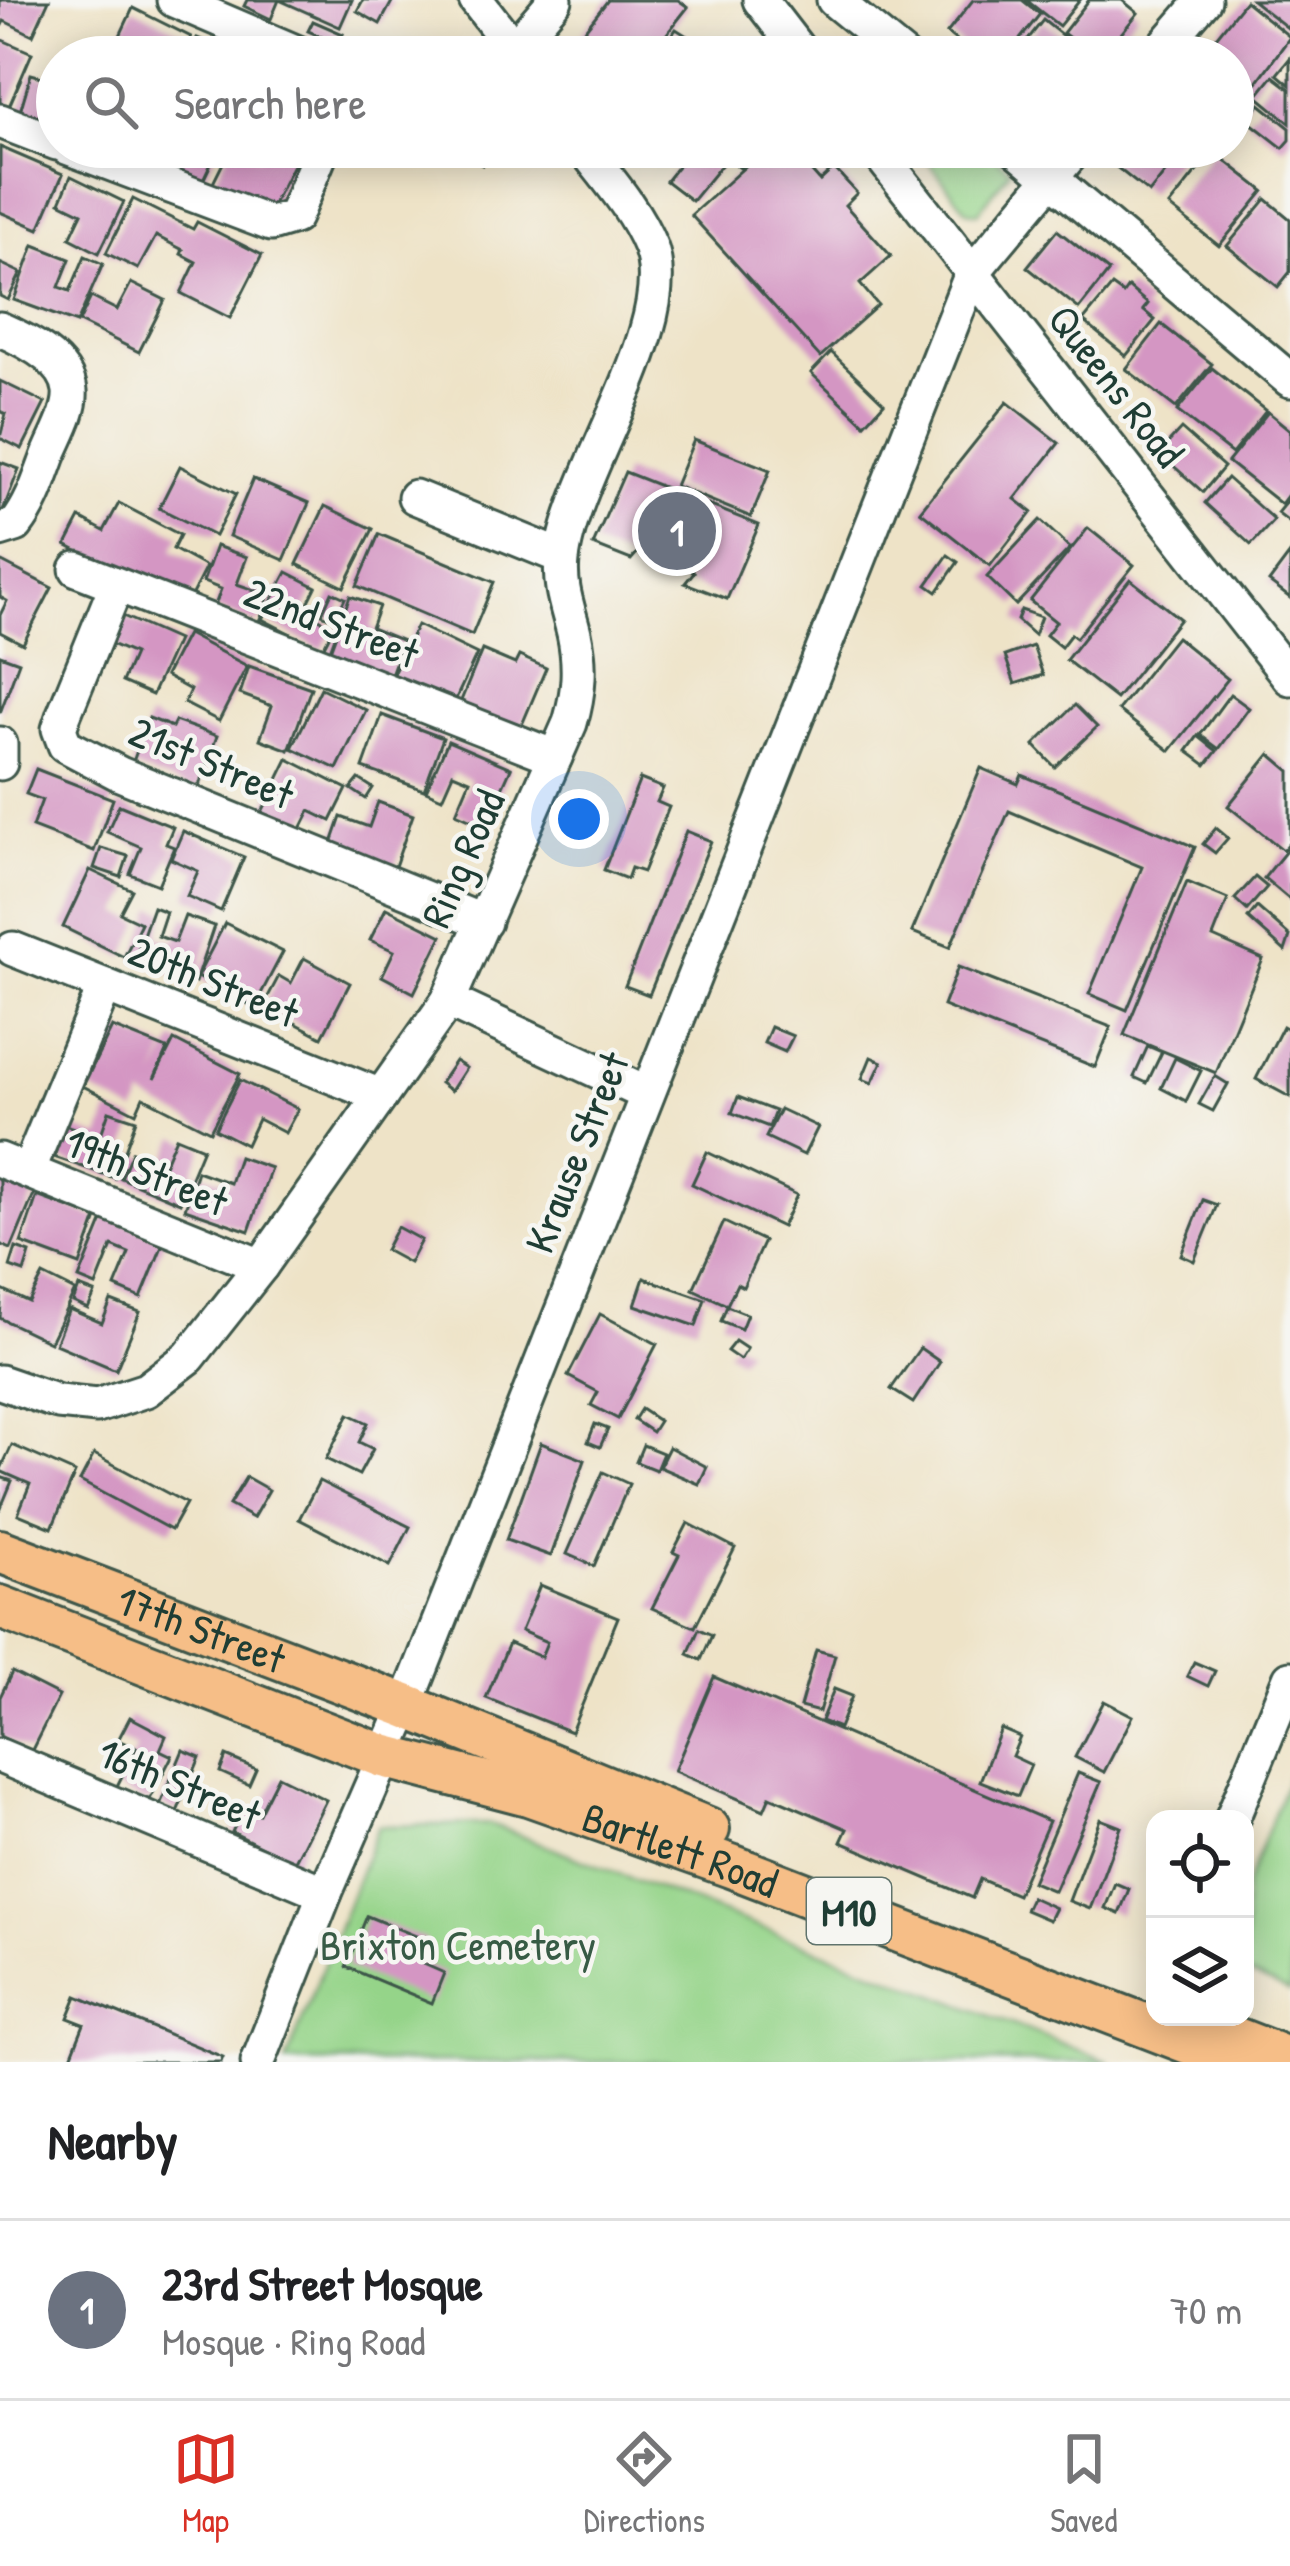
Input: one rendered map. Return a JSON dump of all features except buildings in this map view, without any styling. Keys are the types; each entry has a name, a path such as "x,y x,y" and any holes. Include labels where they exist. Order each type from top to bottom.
{"main road":[{"name":"17th Street","path":"0,1551 406,1706"},
{"name":"17th Street","path":"0,1607 383,1756"},
{"name":"Bartlett Road","path":"406,1706 1146,2009"},
{"name":"Bartlett Road","path":"383,1756 528,1794 1146,2009"},
{"name":"Bartlett Road","path":"1179,2026 1240,2062"},
{"name":"Bartlett Road","path":"1193,2026 1290,2060"}],"street":[{"path":"175,0 258,36"},
{"path":"476,0 504,36"},
{"path":"529,36 556,0"},
{"path":"760,0 788,36"},
{"path":"833,0 878,36"},
{"path":"1173,36 1204,0"},
{"path":"0,121 36,135"},
{"path":"123,168 271,224 293,217 314,168"},
{"name":"Ring Road","path":"0,1382 58,1402 97,1406 146,1390 189,1357 261,1266 448,1001 570,723 580,677 561,585 562,557 571,518 643,338 657,275 651,249 634,215 599,168"},
{"name":"Queens Road","path":"890,168 1289,673"},
{"path":"1040,168 1290,380"},
{"name":"Krause Street","path":"258,2062 406,1706 972,273 1059,168"},
{"path":"0,329 50,358 70,392 23,517 0,530"},
{"path":"415,497 562,557"},
{"name":"22nd Street","path":"77,569 555,757"},
{"name":"21st Street","path":"116,586 59,729 65,745 120,774 484,922"},
{"name":"20th Street","path":"13,949 381,1096"},
{"path":"14,1166 105,986"},
{"path":"448,1001 647,1094"},
{"name":"19th Street","path":"14,1166 261,1266"},
{"path":"1236,1810 1290,1678"},
{"name":"16th Street","path":"1,1758 325,1893"}],"green space":[{"path":"933,168 1010,170 978,213 967,211"},
{"path":"1290,1773 1290,1992 1254,1976 1254,1864"},
{"name":"Brixton Cemetery","path":"490,1824 1110,2062 286,2062 378,1826"}],"place":[{"name":"23rd Street Mosque","path":"677,531"}]}
